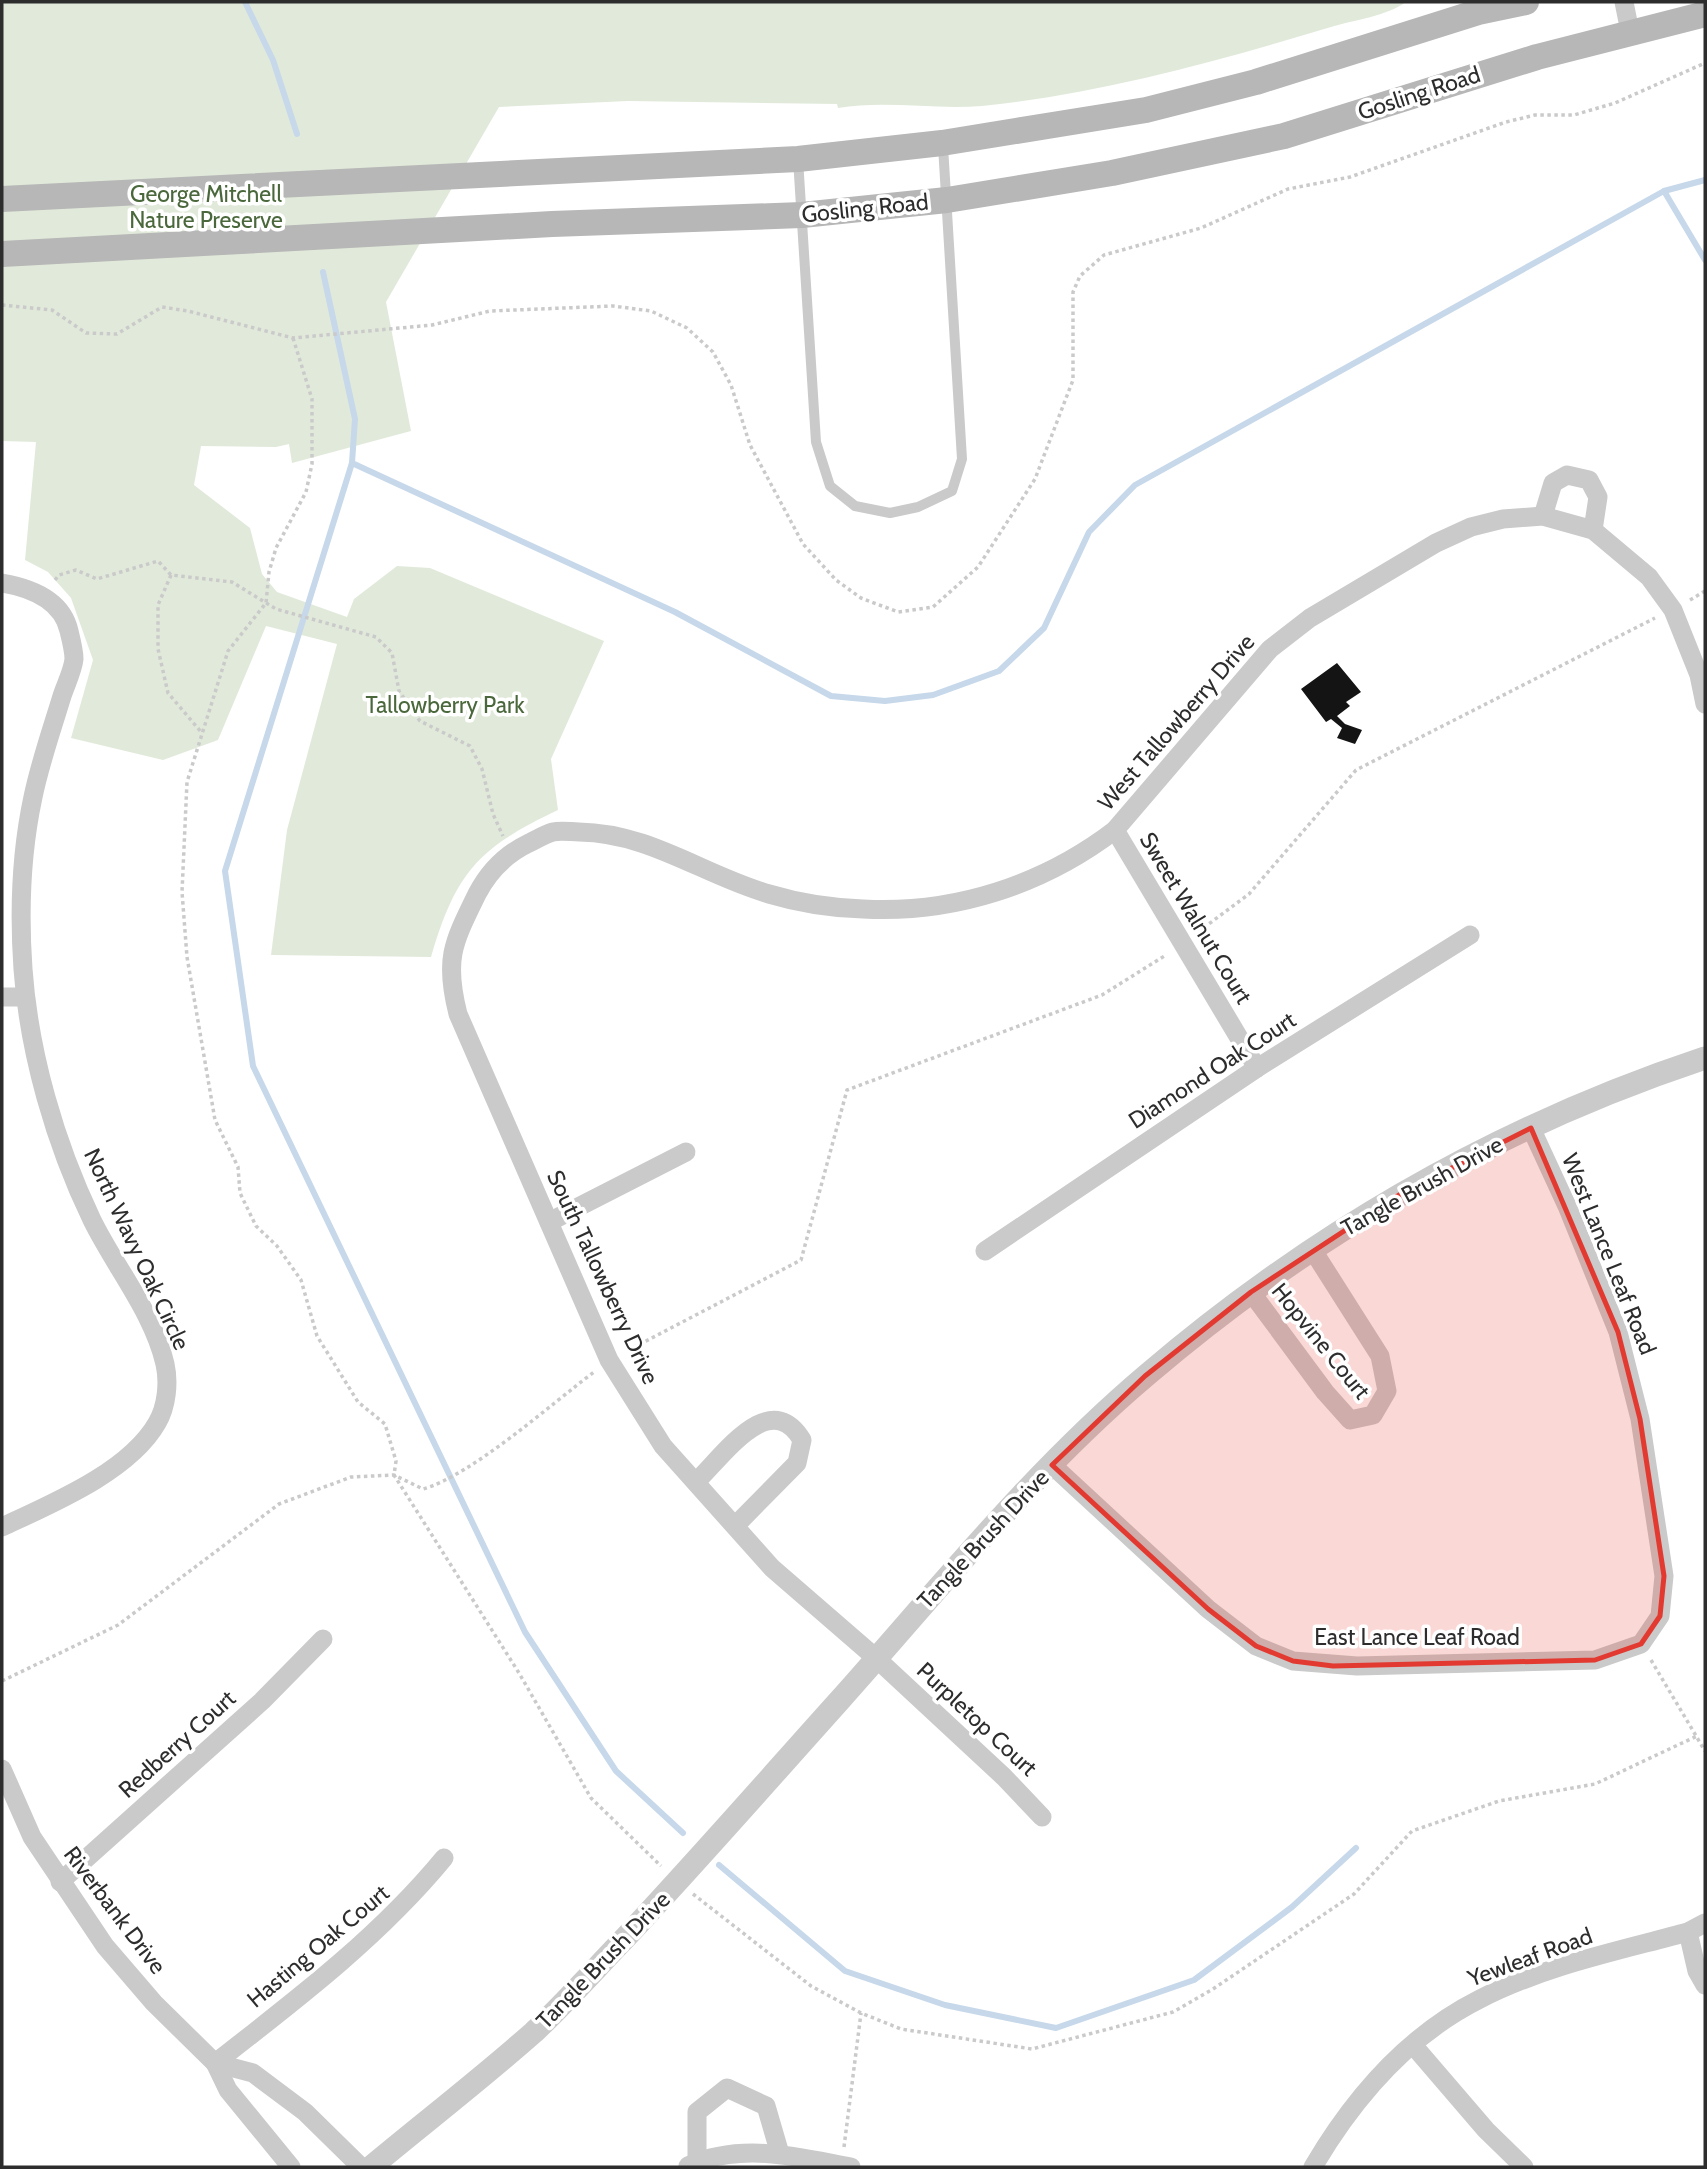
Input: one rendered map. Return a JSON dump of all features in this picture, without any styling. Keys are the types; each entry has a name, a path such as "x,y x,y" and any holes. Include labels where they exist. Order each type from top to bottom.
{"main road":[{"path":"2,199 798,159 942,143 1146,110 1256,82 1478,12 1526,2"},
{"name":"Gosling Road","path":"2,254 552,224 802,215 947,200 1112,173 1284,136 1475,75 1630,32 1688,11"}],"street":[{"path":"1624,2 1630,32"},
{"path":"1543,516 1553,483 1567,475 1588,480 1598,497 1593,530 1649,577 1673,610 1699,674 1705,704"},
{"name":"West Tallowberry Drive","path":"454,1000 450,964 454,940 484,881 511,854 553,832 610,834 664,849 768,894 816,905 863,909 943,906 1043,876 1083,854 1115,830 1270,649 1310,618 1436,543 1471,527 1503,519 1543,516 1593,530"},
{"path":"2,583 46,597"},
{"name":"North Wavy Oak Circle","path":"2,1527 100,1476 134,1450 157,1424 166,1399 165,1365 154,1336 92,1219 61,1140 36,1057 25,997 21,892 26,829 48,741 74,659 69,628 57,606 46,597"},
{"name":"Sweet Walnut Court","path":"1115,830 1257,1068"},
{"name":"Diamond Oak Court","path":"985,1251 1257,1068 1470,934"},
{"path":"2,997 25,997"},
{"name":"South Tallowberry Drive","path":"454,1000 609,1360 663,1446 772,1568 877,1659"},
{"name":"Tangle Brush Drive","path":"371,2167 545,2021 677,1882 877,1659 984,1533 1144,1376 1312,1249 1402,1193 1464,1159 1609,1093 1705,1058"},
{"name":"West Lance Leaf Road","path":"1531,1128 1567,1206 1618,1332 1640,1419 1664,1576 1660,1616 1642,1644"},
{"path":"549,1222 686,1152"},
{"name":"Hopvine Court","path":"1251,1293 1306,1363 1325,1392 1350,1420 1373,1415 1387,1391 1380,1356 1312,1249"},
{"path":"696,1482 760,1420 780,1419 794,1426 802,1440 797,1463 736,1525"},
{"name":"East Lance Leaf Road","path":"1052,1465 1208,1609 1256,1646 1293,1661 1357,1666 1595,1660 1642,1644"},
{"name":"Redberry Court","path":"60,1881 262,1701 323,1639"},
{"name":"Purpletop Court","path":"877,1659 1004,1777 1042,1817"},
{"name":"Riverbank Drive","path":"2,1769 32,1837 105,1945 154,2003 215,2063 228,2090 291,2167"},
{"name":"Hasting Oak Court","path":"215,2063 299,1997 410,1900 444,1858"},
{"path":"1696,1927 1697,1971 1705,1985"},
{"name":"Yewleaf Road","path":"1313,2167 1352,2108 1376,2078 1413,2045 1478,2000 1511,1985 1696,1927"},
{"path":"1413,2045 1486,2130 1524,2167"},
{"name":"Riverbank Drive","path":"215,2063 253,2073 305,2112 360,2167"},
{"path":"780,2154 766,2106 727,2088 697,2112 691,2165 737,2152 780,2154 847,2166"}],"lane":[{"path":"798,159 816,442 830,486 855,506 890,513 918,507 952,491 962,459 942,143"}],"path":[{"path":"2,305 52,310 86,333 117,334 162,307 188,310 293,338 432,325 490,311 613,306 650,310 687,328 713,352 731,386 750,445 803,544 836,580 860,598 898,612 933,607 978,567 1035,478 1073,380 1073,292 1080,276 1104,255 1201,228 1288,189 1350,177 1506,122 1535,115 1574,115 1615,103 1705,63"},
{"path":"46,597 59,575 76,570 97,579 158,561 171,575 232,582 276,609 376,637 392,653 399,691 420,720 470,746 482,769 493,814 511,854"},
{"path":"171,575 159,605 158,649 168,694 202,733"},
{"path":"2,1681 118,1625 279,1504 351,1477 394,1475 423,1489 438,1484 465,1469 609,1360 801,1260 847,1090 1102,995 1183,944 1249,894 1356,769 1673,610 1705,591"},
{"path":"1642,1644 1705,1751"},
{"path":"847,2166 861,2013"}],"highlighted area":[{"path":"1531,1128 1618,1332 1640,1419 1664,1576 1660,1616 1641,1644 1595,1660 1333,1666 1293,1661 1256,1646 1208,1609 1052,1465 1145,1376 1251,1292 1402,1193"}],"green space":[{"name":"George Mitchell Nature Preserve","path":"2,2 1406,2 1380,14 1158,75 1026,101 946,107 874,105 838,108 837,104 628,101 499,107 386,302 411,431 292,463 289,444 276,447 201,446 194,485 250,528 262,574 277,592 347,617 354,599 397,566 430,568 604,641 551,759 558,810 508,837 474,866 450,904 431,957 271,955 287,830 337,644 266,626 218,740 163,760 71,738 93,660 71,598 48,572 25,560 36,442 2,441"}],"building":[{"path":"1337,663 1361,692 1346,702 1350,706 1337,716 1345,724 1362,730 1355,744 1337,738 1342,728 1331,719 1326,722 1301,689"}],"waterway":[{"path":"245,2 273,60 297,134"},
{"path":"352,463 675,612 831,696 885,701 933,695 999,671 1044,628 1089,532 1135,485 1664,191 1705,180"},
{"path":"1664,191 1705,260"},
{"path":"323,272 355,419 352,463 225,871 253,1066 525,1632 616,1771 683,1833"},
{"path":"719,1865 845,1971 945,2005 1056,2028 1194,1980 1292,1907 1356,1848"}],"park label":[{"name":"Tallowberry Park","path":"445,705"}]}
